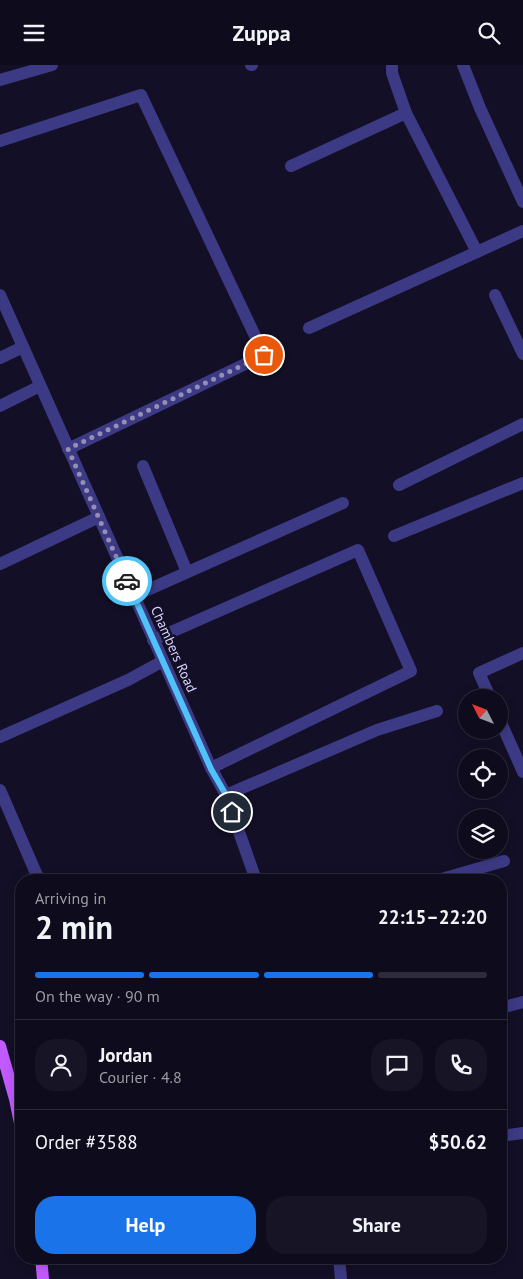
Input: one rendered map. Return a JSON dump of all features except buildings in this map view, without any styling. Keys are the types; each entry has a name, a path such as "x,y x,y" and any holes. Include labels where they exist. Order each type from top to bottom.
{"main road":[{"path":"0,1045 15,1099"},
{"path":"41,1264 42,1279"}],"street":[{"path":"0,80 52,65"},
{"path":"392,65 392,73 406,113 478,253"},
{"path":"463,65 480,108 523,202"},
{"path":"0,141 141,95 264,355 68,449"},
{"path":"291,166 406,113"},
{"path":"308,328 478,253 523,231"},
{"name":"Chambers Road","path":"0,295 211,769 226,795 254,874"},
{"path":"495,295 523,354"},
{"path":"0,358 23,347"},
{"path":"0,406 40,386"},
{"path":"399,485 523,424"},
{"path":"143,465 187,572"},
{"path":"394,536 523,483"},
{"path":"134,596 343,503"},
{"path":"0,564 99,517"},
{"path":"153,639 358,550 410,671 211,769"},
{"path":"486,689 479,673 523,653"},
{"path":"0,737 128,681 163,661"},
{"path":"226,795 377,731 438,711"},
{"path":"508,738 523,771"},
{"path":"0,790 36,874"},
{"path":"459,874 504,861"},
{"path":"507,1006 523,1002"},
{"path":"507,1136 523,1133"},
{"path":"340,1264 341,1279"}],"way so far":[{"path":"127,581 68,449 264,355"}],"route":[{"path":"127,581 209,765 226,795 232,812"}]}
